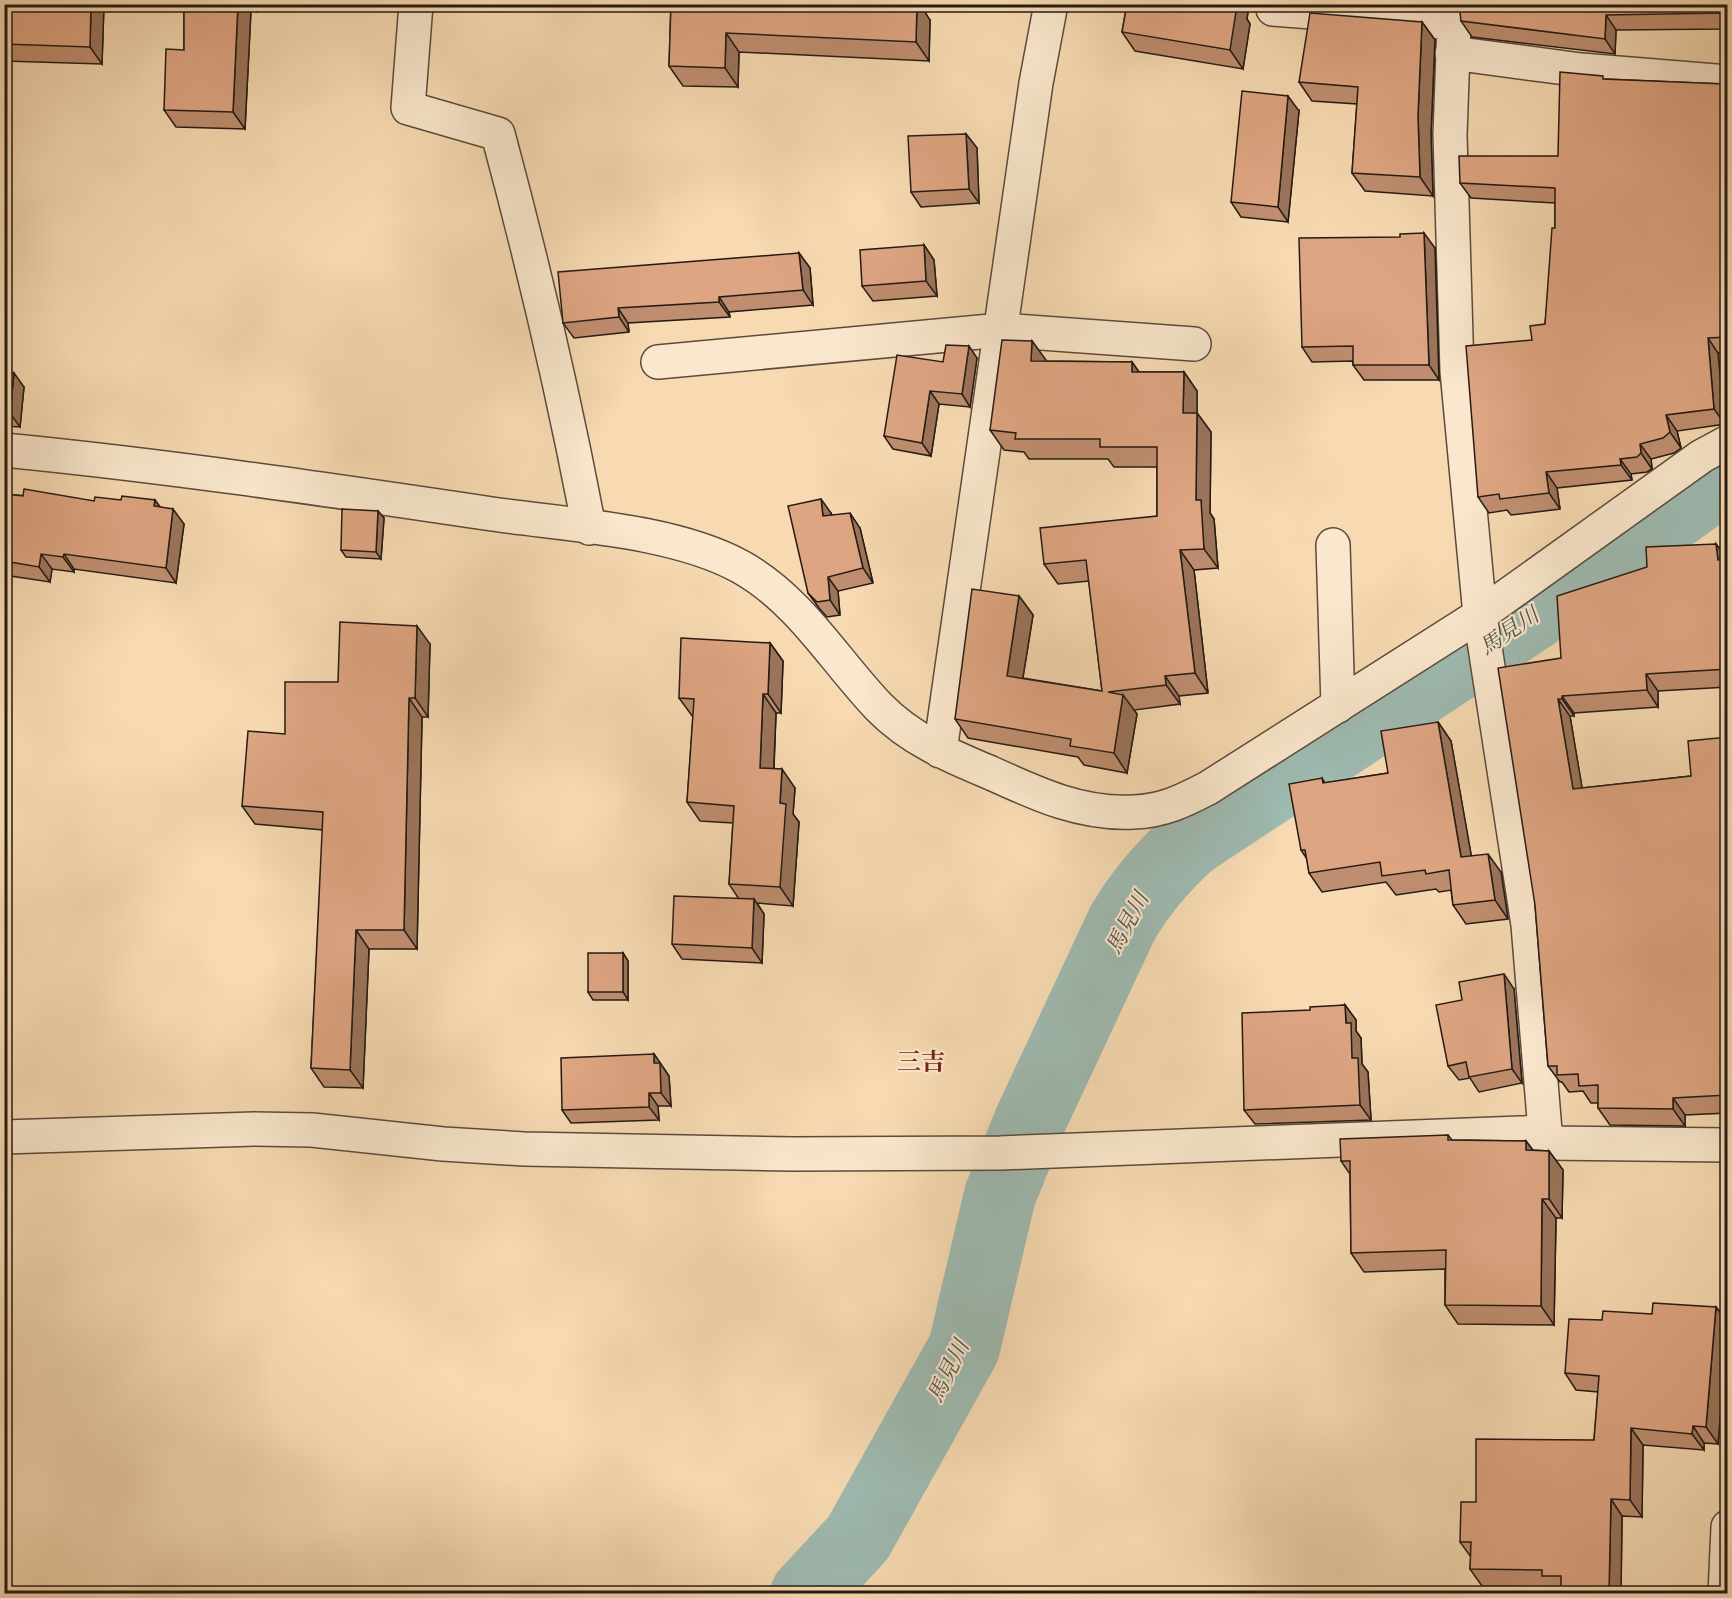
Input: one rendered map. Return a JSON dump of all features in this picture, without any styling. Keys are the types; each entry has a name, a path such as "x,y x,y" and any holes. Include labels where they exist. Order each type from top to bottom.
{"street":[{"path":"416,4 408,108 498,134 539,286 589,528"},
{"path":"940,751 1036,83 1051,4"},
{"path":"1273,4 1274,9 1454,23 1450,135 1455,328 1482,625 1528,925 1546,1143 1728,1145"},
{"path":"1452,53 1581,70 1728,82"},
{"path":"658,362 1001,330 1194,344"},
{"path":"4,450 225,475 589,528 662,540 704,552 741,567 786,601 878,706 903,730 940,751 1056,802 1093,810 1143,811 1171,808 1208,789 1338,706 1482,625 1702,456 1728,442"},
{"path":"1333,545 1338,706"},
{"path":"4,1137 266,1129 312,1130 443,1144 524,1149 794,1155 1044,1151 1546,1132"},
{"path":"1725,1593 1728,1527"}],"building":[{"path":"4,4 91,4 90,47 4,44"},
{"path":"184,4 238,4 233,112 164,110 166,49 184,50"},
{"path":"671,4 917,4 916,42 726,33 725,68 669,66"},
{"path":"1127,4 1237,5 1230,50 1122,32"},
{"path":"1459,4 1728,4 1728,51 1725,13 1606,15 1605,39 1461,21"},
{"path":"1310,13 1422,22 1418,116 1420,177 1352,173 1358,87 1299,82"},
{"path":"1560,72 1603,76 1603,79 1725,84 1728,81 1728,337 1708,338 1714,409 1666,415 1670,432 1663,438 1640,444 1641,453 1637,457 1620,459 1621,465 1546,472 1549,493 1500,499 1499,494 1478,497 1466,346 1532,340 1530,326 1545,324 1552,228 1555,228 1555,188 1460,183 1459,156 1558,156"},
{"path":"1242,91 1288,96 1278,207 1231,202"},
{"path":"966,134 969,189 911,192 908,136"},
{"path":"1424,233 1429,365 1353,365 1353,346 1302,347 1299,238 1400,237 1400,234"},
{"path":"924,245 926,281 862,286 860,250"},
{"path":"799,253 803,290 719,297 719,302 618,308 619,317 563,323 558,272"},
{"path":"1002,340 1032,341 1031,361 1132,362 1132,372 1184,372 1183,413 1197,413 1196,500 1201,500 1204,549 1180,550 1195,673 1165,676 1166,685 1108,692 1123,695 1114,753 1070,746 1071,739 955,719 972,589 1019,596 1007,676 1102,691 1086,560 1044,564 1040,528 1157,516 1157,447 1100,447 1100,439 1015,439 1016,433 990,430"},
{"path":"946,345 969,346 962,394 930,391 922,443 884,436 897,355 943,362"},
{"path":"4,372 14,373 10,413 4,412"},
{"path":"24,489 94,501 95,497 121,500 122,496 155,500 154,506 173,509 166,568 64,554 63,557 41,554 39,567 4,561 4,494 23,496"},
{"path":"821,499 823,516 850,513 863,568 828,577 830,600 817,602 808,593 788,506"},
{"path":"342,509 378,511 376,552 341,550"},
{"path":"1716,544 1718,560 1728,559 1728,669 1646,674 1647,690 1562,696 1562,699 1558,699 1573,789 1691,776 1688,741 1728,737 1728,1095 1673,1098 1673,1109 1598,1108 1598,1085 1579,1086 1578,1074 1557,1075 1557,1066 1548,1066 1535,905 1498,668 1561,658 1557,596 1647,567 1646,547"},
{"path":"340,622 417,626 415,698 409,698 404,930 356,930 350,1070 311,1068 323,812 242,806 248,731 285,734 285,682 338,682"},
{"path":"681,638 770,643 768,694 763,694 760,768 782,769 780,803 786,804 780,887 729,884 734,806 687,802 694,699 679,698"},
{"path":"1438,722 1461,857 1488,854 1495,900 1453,905 1449,870 1426,874 1425,870 1382,876 1380,862 1309,873 1305,850 1301,850 1289,784 1322,778 1323,783 1388,773 1381,731"},
{"path":"674,896 754,899 752,948 672,944"},
{"path":"588,953 623,953 623,992 588,992"},
{"path":"1504,974 1512,1069 1469,1077 1466,1062 1448,1066 1436,1005 1462,1000 1459,982"},
{"path":"1345,1005 1346,1023 1351,1023 1352,1058 1358,1058 1360,1105 1244,1110 1242,1013 1310,1010 1310,1007"},
{"path":"654,1054 654,1063 660,1063 661,1093 649,1093 649,1107 562,1110 561,1058"},
{"path":"1448,1135 1448,1140 1526,1141 1526,1150 1549,1151 1549,1199 1542,1199 1541,1306 1445,1305 1446,1250 1351,1253 1350,1161 1341,1161 1340,1139"},
{"path":"1653,1303 1716,1307 1706,1427 1693,1426 1692,1434 1631,1428 1630,1500 1611,1499 1609,1593 1561,1592 1561,1576 1542,1576 1542,1570 1470,1569 1471,1542 1460,1542 1461,1502 1476,1502 1476,1439 1594,1440 1599,1376 1565,1373 1569,1319 1602,1320 1603,1311 1652,1314"}],"waterway":[{"name":"馬見川","path":"806,1594 858,1538 964,1348 1000,1195 1030,1121 1122,924 1153,880 1191,841 1531,616 1698,496 1728,479"}],"district":[{"name":"三吉","path":"921,1061"}]}
